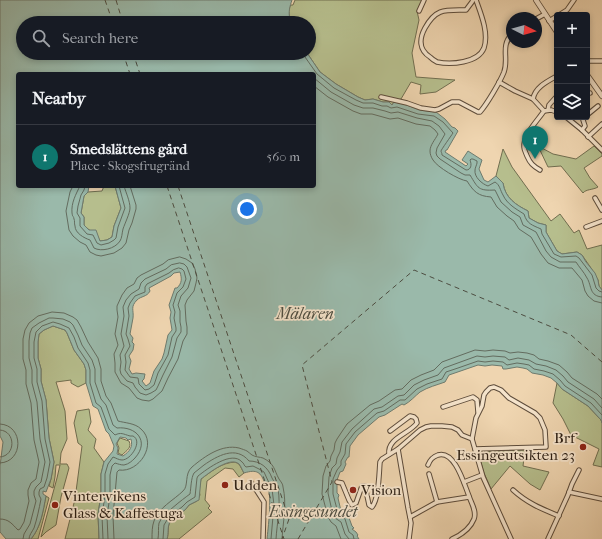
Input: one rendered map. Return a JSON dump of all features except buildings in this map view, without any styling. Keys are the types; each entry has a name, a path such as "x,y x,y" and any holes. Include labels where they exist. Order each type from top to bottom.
{"street":[{"path":"419,11 424,0"},
{"path":"473,0 466,10 442,11 432,17 424,28 421,36 421,47 426,55 436,62 448,63 461,63 478,56 484,48 485,33 482,14 476,0"},
{"path":"536,0 554,28"},
{"path":"564,12 574,0"},
{"path":"549,21 554,18"},
{"path":"381,97 421,108 435,110 452,102 459,102 480,112 504,73 506,44"},
{"path":"590,61 602,61"},
{"path":"533,99 534,94 541,86 554,78"},
{"path":"590,79 602,96"},
{"path":"499,82 533,99 546,111 554,112"},
{"path":"540,170 530,163 524,148 524,141 529,131 554,100"},
{"path":"590,113 598,106"},
{"path":"571,120 602,150"},
{"path":"582,130 585,126 583,120"},
{"path":"588,137 602,124"},
{"path":"594,198 602,210"},
{"path":"586,227 602,221"},
{"path":"475,449 546,447 545,430 540,418 535,413 509,398 498,388 490,388 486,392 476,418 472,439 482,475 511,539"},
{"path":"443,407 473,397 477,400 479,413"},
{"path":"389,454 390,445 417,423 416,419 410,416 390,431"},
{"path":"337,482 342,483 352,505 356,503 362,486 365,486 369,505 372,507 376,498 380,462 420,430 432,426 452,427 458,430 462,435 472,439"},
{"path":"398,449 411,523 409,539"},
{"path":"428,465 431,458 441,454 448,456 455,463 474,508 474,518 468,529 460,536 452,539"},
{"path":"548,539 578,470"},
{"path":"429,474 437,502"},
{"path":"464,482 482,475"},
{"path":"251,482 264,502 263,539"},
{"path":"513,490 536,506 558,516"},
{"path":"569,492 602,499"},
{"path":"410,517 437,502 469,497"}],"green space":[{"path":"295,0 423,0 417,11 419,20 412,53 416,77 455,80 436,92 420,94 421,85 411,82 401,99 394,102 392,105 389,102 373,99 365,100 358,97 336,84 320,72 312,60 316,60 316,16 290,16 290,6 293,5"},
{"path":"538,146 553,154 576,159 594,146 602,154 602,156 584,168 598,187 583,193 561,166 548,167"},
{"path":"503,149 512,167 551,221 560,214 574,233 579,230 587,249 602,245 602,290 599,286 598,280 582,255 577,252 562,254 557,251 546,232 546,225 529,218 528,211 515,203 506,193 503,183 496,176"},
{"path":"103,188 116,188 121,208 114,226 112,237 107,240 100,241 84,225 84,217 81,213 84,196 88,192 102,191"},
{"path":"53,326 65,330 67,333 74,350 84,364 86,370 86,383 78,387 71,383 71,380 56,382 65,411 67,439 61,453 60,464 67,464 69,468 61,497 56,525 41,537 60,465 56,465 53,488 49,486 54,462 49,438 46,400 41,381 41,369 38,358 38,342 39,334"},
{"path":"557,383 562,389 588,406 601,420 602,467 593,465 599,449 571,435 553,403"},
{"path":"89,409 91,422 88,430 96,439 94,448 104,462 101,474 101,494 98,515 99,539 65,539 75,499 82,446 78,443 74,423 77,411"},
{"path":"120,438 129,441 130,443 128,449 122,455 118,453 119,448 117,443"},
{"path":"525,450 523,466 549,472 540,490 530,484 510,466 491,489 484,473 478,452"},
{"path":"235,462 239,464 244,473 239,477 233,469 225,468 207,481 205,500 210,506 208,508 212,512 179,539 167,539 170,522 189,505 197,501 200,495 199,491 201,479 221,466"},
{"path":"46,496 49,498 38,539 31,539 43,513"}],"water":[{"name":"Mälaren","path":"0,0 292,0 289,16 16,16 16,60 312,60 320,72 336,84 358,97 365,100 373,99 389,102 392,105 394,102 419,110 436,112 445,119 458,131 445,152 466,166 468,164 462,160 468,151 482,160 479,169 484,180 488,182 496,176 503,183 509,197 519,206 528,211 529,218 546,225 546,232 557,251 562,254 577,252 582,255 595,273 599,286 602,290 602,423 588,406 562,389 551,378 532,373 527,369 517,367 503,369 502,366 478,365 449,375 445,382 423,390 406,404 402,404 385,415 379,417 358,435 350,446 349,457 345,462 346,464 343,471 340,472 337,480 337,493 339,495 338,498 341,511 348,515 354,528 352,529 356,532 359,539 267,539 270,506 268,489 258,472 252,471 244,473 239,464 230,462 220,466 201,479 199,500 189,505 170,522 167,539 99,539 98,515 101,494 101,474 104,462 113,451 114,446 109,434 106,431 98,409 93,406 86,383 86,370 84,364 74,350 65,330 53,326 39,334 38,358 41,369 41,381 46,400 49,438 54,462 51,479 46,492 43,491 43,494 46,496 41,519 31,539 6,539 0,532 0,466 3,442 0,436","holes":["180,272 181,283 177,288 175,288 169,305 172,330 168,335 162,359 154,371 150,383 146,386 142,381 145,374 132,374 129,369 131,361 129,356 133,350 134,344 132,342 133,338 130,334 133,318 133,307 137,300 149,293 149,288 174,273","120,437 128,440 131,439 132,444 130,449 123,456 117,454 118,448 116,444"]}],"ferry route":[{"path":"105,0 111,16"},
{"path":"116,0 121,16"},
{"path":"125,60 129,72"},
{"path":"135,60 139,72"},
{"path":"168,188 284,539"},
{"path":"179,188 289,519 282,539"},
{"path":"298,539 332,482 302,365 414,270 571,335 602,362"}],"place":[{"name":"Smedslättens gård","path":"535,159"},
{"name":"Brf Essingeutsikten 23","path":"583,447"},
{"name":"Udden","path":"225,485"},
{"name":"Vision","path":"353,490"},
{"name":"Vintervikens Glass & Kaffestuga","path":"55,505"}],"water label":[{"name":"Essingesundet","path":"313,511"}]}
